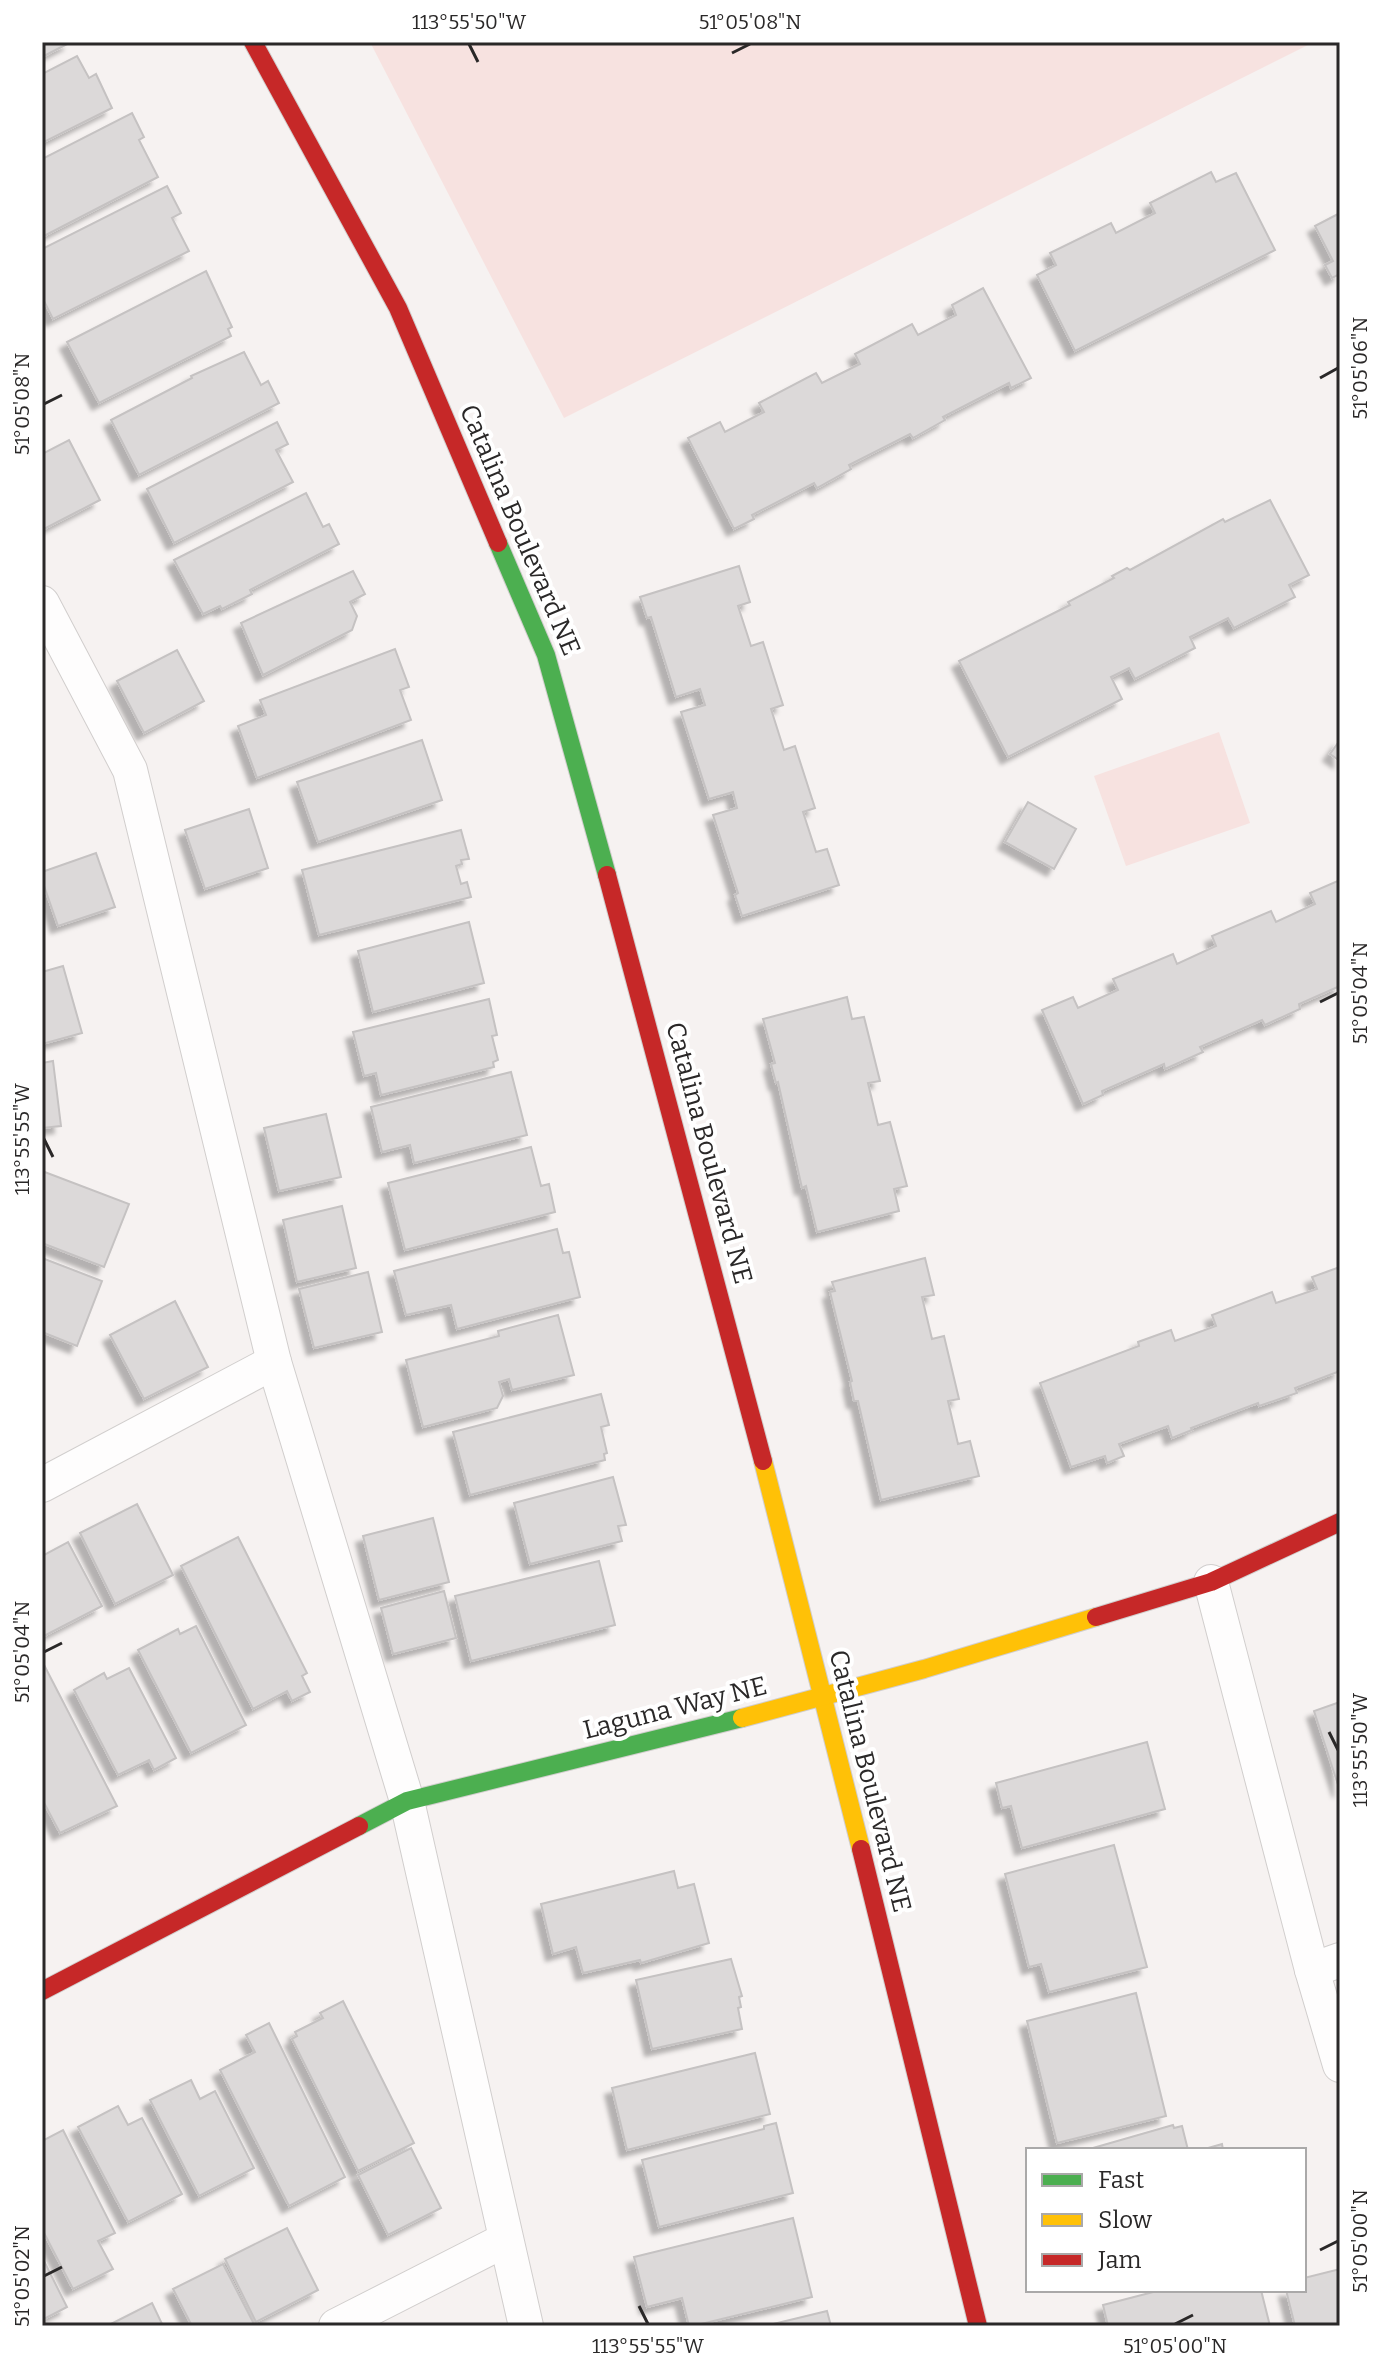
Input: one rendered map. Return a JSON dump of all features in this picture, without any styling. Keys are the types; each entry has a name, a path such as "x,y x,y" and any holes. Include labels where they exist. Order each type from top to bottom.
{"street":[{"name":"Catalina Boulevard NE","path":"253,42 398,308 546,655 643,1002 803,1615 978,2326"},
{"name":"Laguna Way NE","path":"42,1991 407,1801 822,1698 1211,1582 1340,1522"}],"lane":[{"path":"42,603 130,770 274,1362 407,1801 526,2326"},
{"path":"42,1485 274,1362"},
{"path":"1211,1582 1326,1965 1340,2065"},
{"path":"336,2326 505,2240"}],"shaded area":[{"path":"370,42 1314,42 564,418"},
{"path":"1219,732 1250,823 1126,866 1094,776"}],"building":[{"path":"42,42 71,42 42,57"},
{"path":"77,56 89,78 96,74 112,108 42,143 42,74"},
{"path":"132,113 144,137 139,140 158,177 42,237 42,159"},
{"path":"1211,172 1216,182 1236,173 1275,250 1075,351 1037,275 1056,265 1050,253 1111,223 1116,233 1155,213 1150,203"},
{"path":"167,186 181,213 172,218 189,251 53,319 42,297 42,249"},
{"path":"1340,213 1340,274 1332,278 1325,265 1333,261 1315,226"},
{"path":"206,271 232,327 228,329 231,336 99,403 67,342"},
{"path":"983,288 1031,378 1011,388 1009,383 943,417 945,420 913,438 910,434 849,465 851,469 817,488 814,483 752,515 754,519 734,529 688,438 720,422 725,432 764,412 759,403 816,373 822,383 860,364 855,354 912,324 918,335 956,315 952,305"},
{"path":"244,352 261,385 268,381 279,403 139,475 111,420 191,376"},
{"path":"277,422 288,444 276,450 293,482 174,543 147,489"},
{"path":"69,440 100,500 42,530 42,454"},
{"path":"306,493 323,527 329,524 339,544 250,590 252,594 222,609 220,606 203,614 174,560"},
{"path":"1270,500 1309,575 1289,585 1295,597 1234,628 1228,618 1190,637 1195,648 1135,679 1129,668 1111,677 1122,699 1008,757 959,661 1070,605 1068,602 1127,568 1130,570 1223,519 1225,522"},
{"path":"739,566 750,602 738,606 751,646 763,642 783,705 771,709 784,750 795,746 815,808 803,812 816,852 827,849 839,885 742,916 735,895 738,893 713,815 737,808 733,792 709,799 681,712 705,705 700,689 676,697 651,617 647,618 640,597"},
{"path":"353,571 365,594 350,602 357,616 352,630 263,675 241,623"},
{"path":"395,649 409,687 400,690 411,720 257,778 238,726 266,715 260,700"},
{"path":"177,650 204,701 144,733 117,681"},
{"path":"422,740 442,800 318,842 297,782"},
{"path":"1340,740 1340,761 1330,754"},
{"path":"1028,802 1076,829 1054,869 1005,842"},
{"path":"249,809 268,868 205,889 185,830"},
{"path":"461,830 469,859 461,860 462,864 456,866 461,884 467,882 471,897 319,935 302,870"},
{"path":"96,853 115,907 58,926 42,872"},
{"path":"1340,880 1340,986 1299,1004 1300,1009 1265,1025 1262,1020 1200,1047 1203,1052 1165,1069 1164,1064 1102,1091 1103,1095 1083,1104 1042,1010 1073,997 1078,1008 1118,990 1113,979 1173,954 1177,964 1216,946 1212,936 1271,911 1276,922 1315,904 1310,893"},
{"path":"469,922 484,983 373,1012 358,951"},
{"path":"63,966 82,1033 42,1044 42,972"},
{"path":"847,997 852,1019 864,1017 880,1081 868,1083 878,1125 890,1122 907,1186 894,1189 899,1211 817,1232 806,1186 802,1188 763,1019"},
{"path":"489,999 497,1035 492,1036 498,1060 493,1062 494,1067 381,1095 376,1073 364,1076 353,1032"},
{"path":"53,1061 61,1126 42,1128 42,1063"},
{"path":"511,1072 527,1135 414,1163 410,1145 382,1152 371,1107"},
{"path":"326,1114 341,1177 279,1191 264,1128"},
{"path":"531,1147 541,1186 549,1184 555,1212 405,1250 388,1183"},
{"path":"42,1171 129,1204 104,1267 42,1243"},
{"path":"342,1206 356,1268 297,1282 283,1220"},
{"path":"557,1229 563,1253 569,1252 580,1297 457,1329 451,1305 406,1315 394,1271"},
{"path":"42,1258 102,1281 77,1346 42,1332"},
{"path":"925,1258 934,1295 922,1297 932,1339 944,1336 959,1399 948,1401 958,1444 970,1441 979,1476 881,1500 858,1401 854,1401 830,1292 835,1291 832,1282"},
{"path":"1340,1267 1340,1371 1295,1388 1297,1393 1259,1406 1258,1403 1172,1438 1168,1426 1119,1444 1124,1456 1107,1463 1105,1456 1071,1467 1040,1383 1139,1346 1138,1342 1171,1330 1175,1341 1216,1326 1212,1315 1272,1292 1276,1303 1317,1289 1312,1277"},
{"path":"368,1272 382,1332 314,1348 299,1289"},
{"path":"175,1301 208,1367 144,1399 110,1335"},
{"path":"558,1315 574,1375 512,1390 509,1379 499,1382 503,1396 497,1408 423,1427 406,1360 499,1336 498,1331"},
{"path":"601,1394 609,1425 601,1427 607,1453 604,1454 605,1460 470,1495 453,1432"},
{"path":"613,1477 626,1525 618,1526 622,1541 530,1564 514,1503"},
{"path":"137,1504 173,1575 115,1604 80,1533"},
{"path":"433,1518 449,1582 379,1600 363,1536"},
{"path":"238,1537 307,1673 302,1676 310,1692 292,1701 287,1691 253,1709 181,1566"},
{"path":"68,1542 102,1606 42,1637 42,1556"},
{"path":"599,1561 615,1625 471,1661 455,1596"},
{"path":"444,1591 456,1638 393,1654 381,1608"},
{"path":"196,1626 246,1725 191,1753 138,1650 178,1629 180,1634"},
{"path":"42,1661 117,1806 60,1833 42,1799"},
{"path":"129,1668 176,1758 154,1770 149,1760 118,1775 74,1690 104,1673 107,1679"},
{"path":"1340,1702 1340,1791 1314,1711"},
{"path":"1147,1742 1165,1809 1022,1848 1011,1806 1002,1808 996,1783"},
{"path":"1114,1845 1147,1967 1049,1992 1041,1964 1029,1967 1005,1874"},
{"path":"674,1871 678,1888 694,1884 709,1943 641,1963 640,1960 583,1973 576,1947 553,1954 541,1904"},
{"path":"731,1959 742,1996 739,1997 741,2007 738,2008 742,2029 652,2049 636,1980"},
{"path":"1136,1993 1166,2116 1057,2143 1027,2021"},
{"path":"343,2001 414,2143 358,2171 292,2039 297,2036 295,2032 323,2018 320,2013"},
{"path":"269,2023 345,2177 289,2206 220,2070 255,2052 246,2035"},
{"path":"755,2053 770,2114 627,2150 612,2088"},
{"path":"191,2080 200,2099 215,2091 254,2168 199,2196 150,2100"},
{"path":"118,2106 128,2125 142,2118 182,2194 128,2222 78,2127"},
{"path":"776,2123 793,2193 659,2227 642,2160 764,2129 764,2126"},
{"path":"1173,2125 1174,2128 1182,2126 1188,2148 1093,2148"},
{"path":"63,2130 115,2233 98,2241 113,2269 73,2289 42,2229 42,2141"},
{"path":"411,2148 441,2208 388,2235 358,2175"},
{"path":"793,2218 812,2297 693,2326 689,2326 682,2298 647,2307 634,2257"},
{"path":"287,2228 318,2290 256,2322 225,2259"},
{"path":"42,2257 67,2307 42,2320"},
{"path":"223,2264 255,2326 192,2326 173,2289"},
{"path":"1340,2269 1340,2326 1295,2326 1286,2292 1306,2292 1306,2278"},
{"path":"1153,2292 1262,2292 1270,2326 1108,2326 1103,2305"},
{"path":"152,2303 163,2326 107,2326"},
{"path":"827,2311 831,2326 765,2326"}],"traffic: fast":[{"path":"498,543 546,655 607,875"},
{"path":"359,1826 407,1801 742,1718"}],"traffic: slow":[{"path":"763,1461 861,1849"},
{"path":"742,1718 924,1669 1096,1617"}],"traffic: jam":[{"path":"253,42 398,308 498,543"},
{"path":"607,875 763,1461"},
{"path":"1096,1617 1211,1582 1340,1522"},
{"path":"42,1991 359,1826"},
{"path":"861,1849 978,2326"}]}
